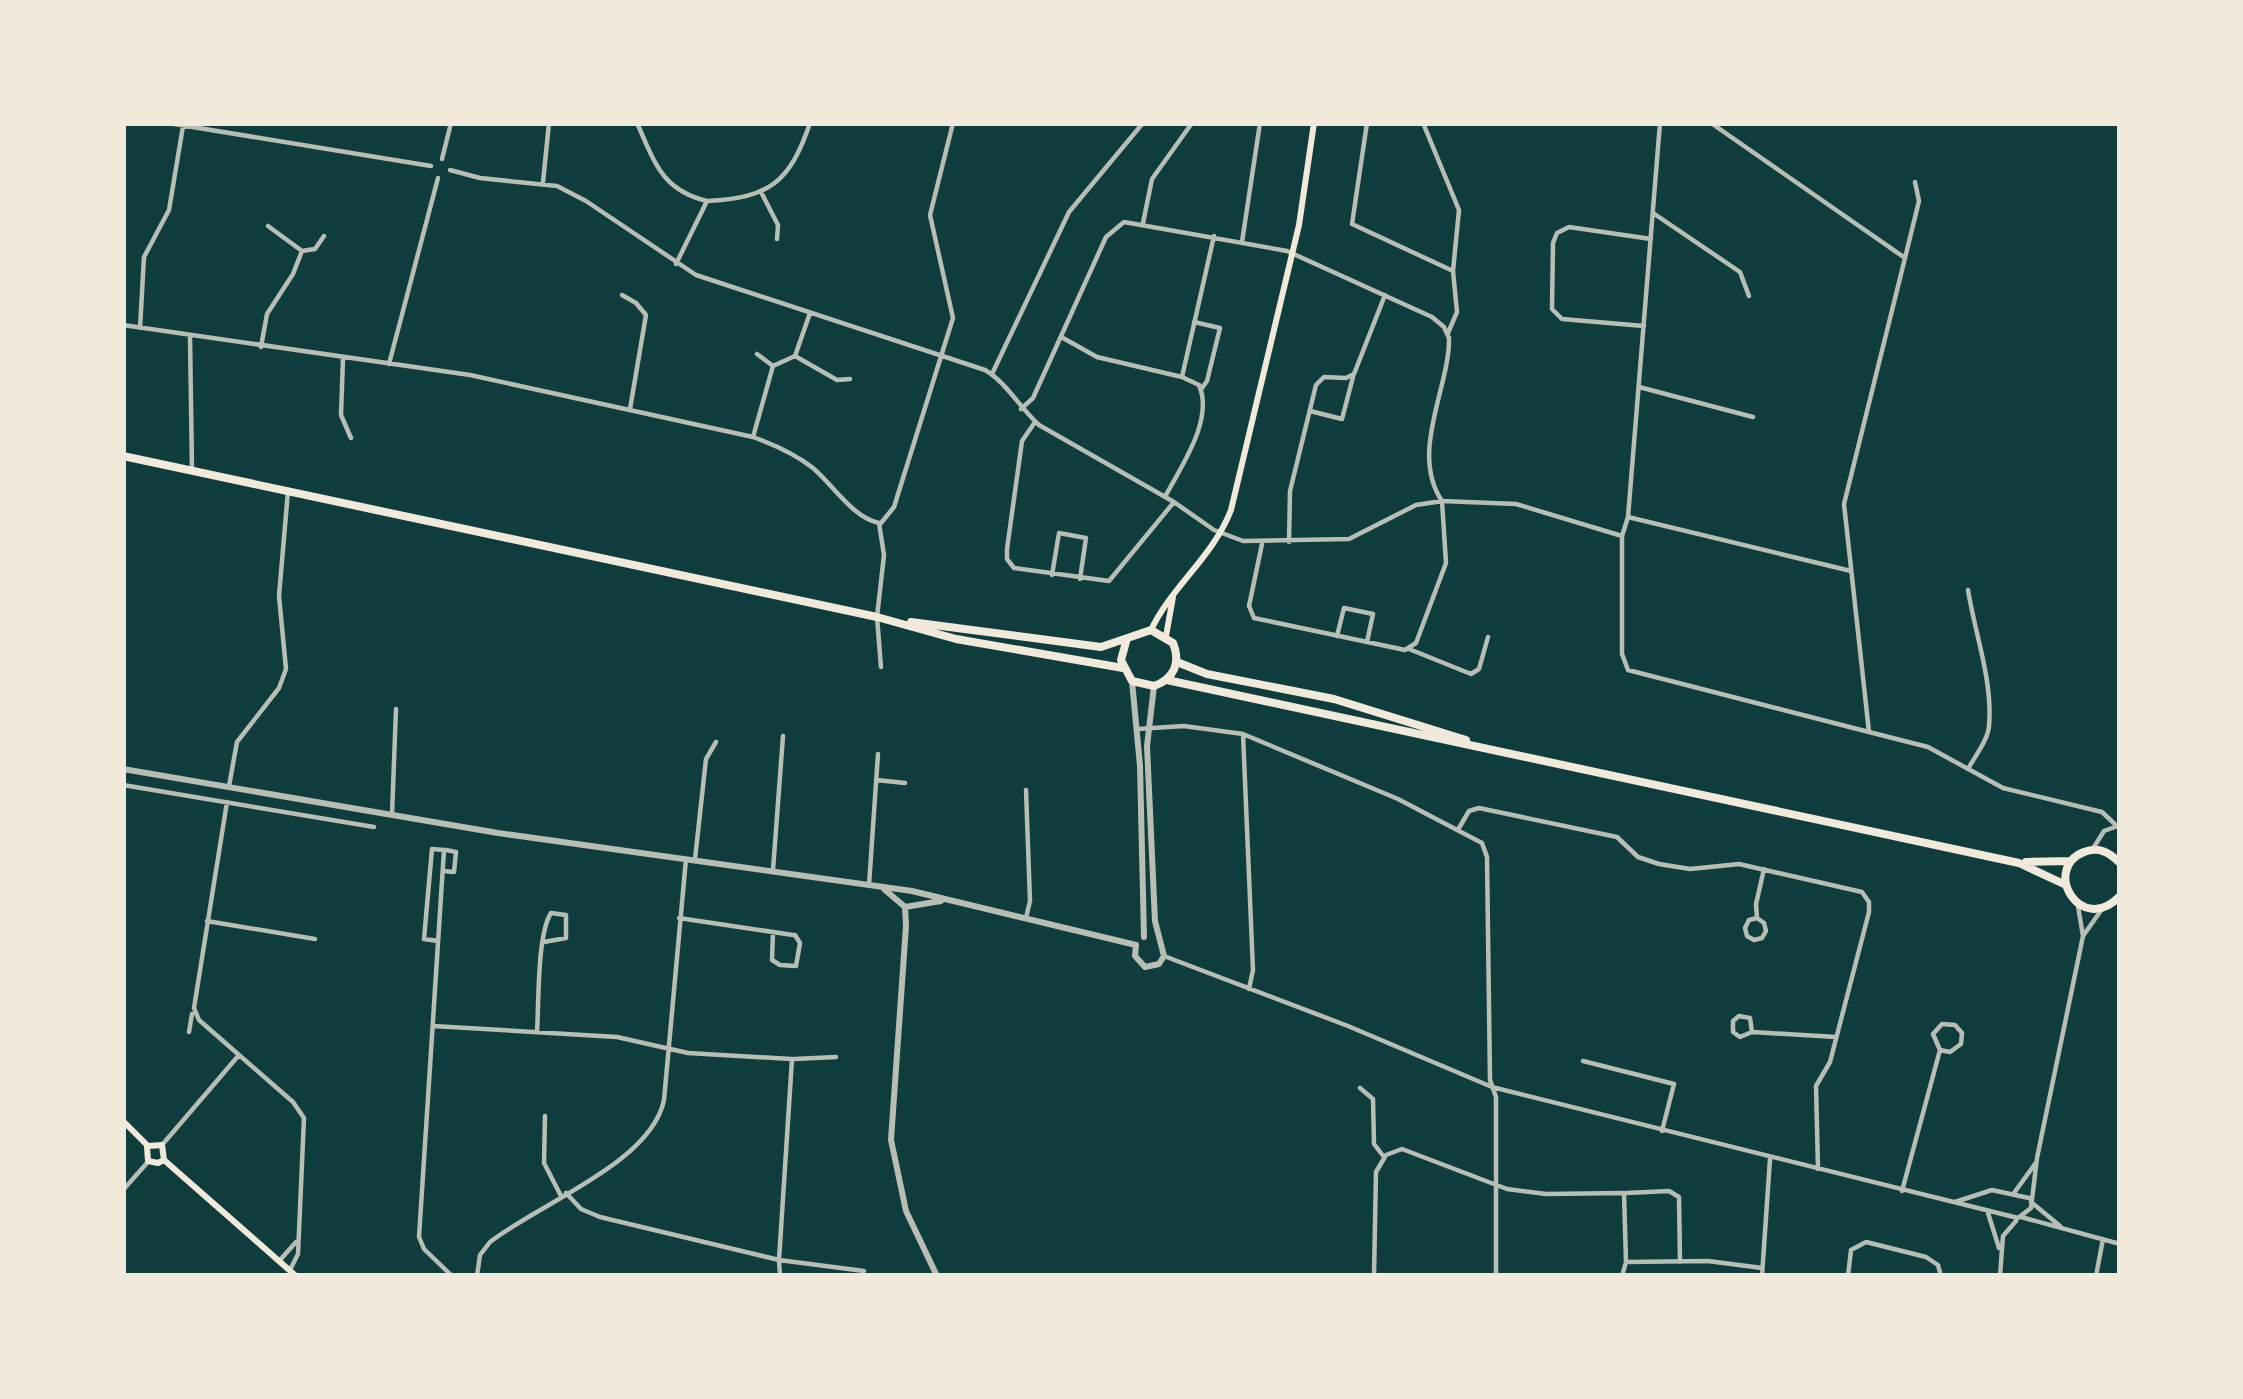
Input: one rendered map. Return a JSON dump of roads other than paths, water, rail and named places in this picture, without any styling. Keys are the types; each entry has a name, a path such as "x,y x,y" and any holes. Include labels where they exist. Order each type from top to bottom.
{"main road":[{"path":"1151,630 1160,609 1223,532 1236,494 1292,254 1314,123"},
{"path":"123,456 878,617 956,639 1123,668"},
{"path":"1166,636 1174,593"},
{"path":"878,617 1102,647 1151,630 1173,643 1177,662 1167,680 1154,686 1132,681 1123,668 1126,642"},
{"path":"1177,662 1210,675 1334,699 1447,732 1484,748"},
{"path":"1167,680 2019,862 2072,861 2090,850 2109,853 2120,863"},
{"path":"2066,885 2072,861"},
{"path":"2019,862 2066,885 2078,904 2102,909 2120,897"},
{"path":"123,1121 148,1146 148,1161 164,1160"},
{"path":"148,1146 162,1145 164,1160 291,1271"}],"street":[{"path":"168,123 431,166 442,159 451,123"},
{"path":"543,182 548,123"},
{"path":"637,123 658,170 682,195 707,201 735,200 782,179 798,160 810,123"},
{"path":"879,524 894,507 953,318 930,215 953,123"},
{"path":"992,374 1069,212 1143,123"},
{"path":"1143,224 1152,179 1192,123"},
{"path":"1242,242 1259,123"},
{"path":"1367,123 1352,224 1453,271"},
{"path":"1409,649 1417,640 1446,563 1442,500 1432,482 1432,425 1448,333 1457,312 1453,271 1459,210 1423,123"},
{"path":"1660,123 1628,517 1622,536 1622,654 1628,670 1928,747 2003,788 2095,810 2120,828"},
{"path":"1711,123 1905,258"},
{"path":"140,328 143,257 169,210 183,124"},
{"path":"442,159 450,170 480,178 543,182 586,201 696,275 992,374 1035,422 1243,541 1348,539 1416,505 1442,500 1516,504 1622,536"},
{"path":"431,166 438,178 450,170"},
{"path":"389,364 438,178"},
{"path":"1869,732 1845,497 1919,201 1915,182"},
{"path":"761,192 778,225 777,238"},
{"path":"676,264 707,201"},
{"path":"1653,214 1740,272 1749,296"},
{"path":"1024,412 1109,232 1124,222 1292,254 1436,319 1448,333"},
{"path":"268,226 302,251 315,249 324,236"},
{"path":"1644,326 1555,315 1553,243 1557,233 1569,227 1651,239"},
{"path":"1182,377 1214,236"},
{"path":"261,347 267,314 302,251"},
{"path":"1310,411 1342,419 1384,295"},
{"path":"622,296 646,315 631,409"},
{"path":"753,437 773,366 795,356 810,312"},
{"path":"1165,497 1194,440 1202,388 1208,382 1220,328 1194,322"},
{"path":"123,325 470,375 753,437 803,461 865,518 879,524"},
{"path":"1061,337 1097,357 1182,377 1202,388"},
{"path":"190,338 192,473"},
{"path":"757,354 773,366"},
{"path":"795,356 837,380 850,379"},
{"path":"343,358 341,415 351,438"},
{"path":"1289,542 1290,491 1320,379 1348,378 1355,372"},
{"path":"1639,387 1753,417"},
{"path":"1035,422 1022,441 1006,554 1018,570 1105,582 1113,579 1174,502"},
{"path":"229,786 237,742 279,688 286,669 279,596 288,491"},
{"path":"1628,517 1851,571"},
{"path":"879,524 884,555 878,617 881,667"},
{"path":"1052,575 1059,533 1086,538 1080,579"},
{"path":"1262,542 1250,614 1409,649 1471,674 1479,669 1488,637"},
{"path":"1968,590 1990,727 1968,769"},
{"path":"1337,636 1344,608 1373,614 1367,642"},
{"path":"1132,681 1147,921 1144,937 1136,945 1137,961 1145,967 1155,966 1164,956"},
{"path":"1154,686 1147,730 1155,921 1164,956"},
{"path":"392,815 396,709"},
{"path":"1137,729 1184,726 1243,734 1480,840 1487,852 1492,1087 1496,1097 1496,1276"},
{"path":"1243,734 1249,989"},
{"path":"773,871 783,736"},
{"path":"477,1276 486,1246 636,1149 663,1104 679,918 706,759 716,742"},
{"path":"869,885 878,754"},
{"path":"123,770 917,893 1136,945"},
{"path":"876,780 905,784"},
{"path":"123,785 374,827"},
{"path":"1026,790 1030,901 1026,918"},
{"path":"189,1032 227,802"},
{"path":"1459,828 1469,811 1479,808 1617,837 1638,857 1659,864 1690,869 1739,864 1857,889 1868,900 1869,912 1828,1065 1816,1087 1817,1170"},
{"path":"2090,850 2104,831 2104,820 2095,810"},
{"path":"2104,831 2120,828"},
{"path":"438,940 424,939 432,848 456,852 454,872 443,871"},
{"path":"444,850 419,1238 452,1276"},
{"path":"1757,918 1764,869"},
{"path":"880,887 909,906 945,901"},
{"path":"906,892 909,906 891,1141 905,1211 937,1276"},
{"path":"909,906 917,893"},
{"path":"2000,1276 2005,1233 2029,1213 2083,936 2078,904"},
{"path":"2083,936 2102,909"},
{"path":"537,1032 544,942 548,915 567,916 565,940 544,942"},
{"path":"679,918 773,932 799,938 796,966 772,961 773,932"},
{"path":"207,921 315,939"},
{"path":"1144,937 1160,941"},
{"path":"1164,956 1348,1025 1492,1087 2120,1244"},
{"path":"194,1008 200,1020 293,1102 304,1118 291,1271"},
{"path":"1903,1191 1940,1050 1933,1038 1936,1028 1955,1025 1962,1033 1961,1044 1950,1052 1940,1050"},
{"path":"434,1026 616,1037 668,1049 792,1060 836,1057"},
{"path":"1752,1032 1836,1037"},
{"path":"162,1145 239,1055"},
{"path":"780,1276 792,1060"},
{"path":"1583,1061 1674,1084 1662,1131"},
{"path":"1360,1088 1373,1100 1374,1144 1384,1157"},
{"path":"545,1116 544,1163 563,1194 581,1209 778,1260 864,1271"},
{"path":"1374,1276 1376,1172 1384,1157 1397,1150 1408,1150 1494,1186 1546,1194 1669,1191 1678,1196 1680,1262"},
{"path":"2014,1192 2037,1158"},
{"path":"1626,1262 1708,1261 1762,1272 1770,1159"},
{"path":"123,1190 148,1161"},
{"path":"1955,1202 1992,1190 2014,1192 2064,1229"},
{"path":"1622,1276 1626,1262 1624,1193"},
{"path":"1984,1193 1980,1202 2000,1251"},
{"path":"2096,1276 2103,1240"},
{"path":"282,1276 297,1261 296,1242"},
{"path":"1848,1276 1851,1250 1863,1242 1929,1258 1940,1267 1940,1276"}]}
